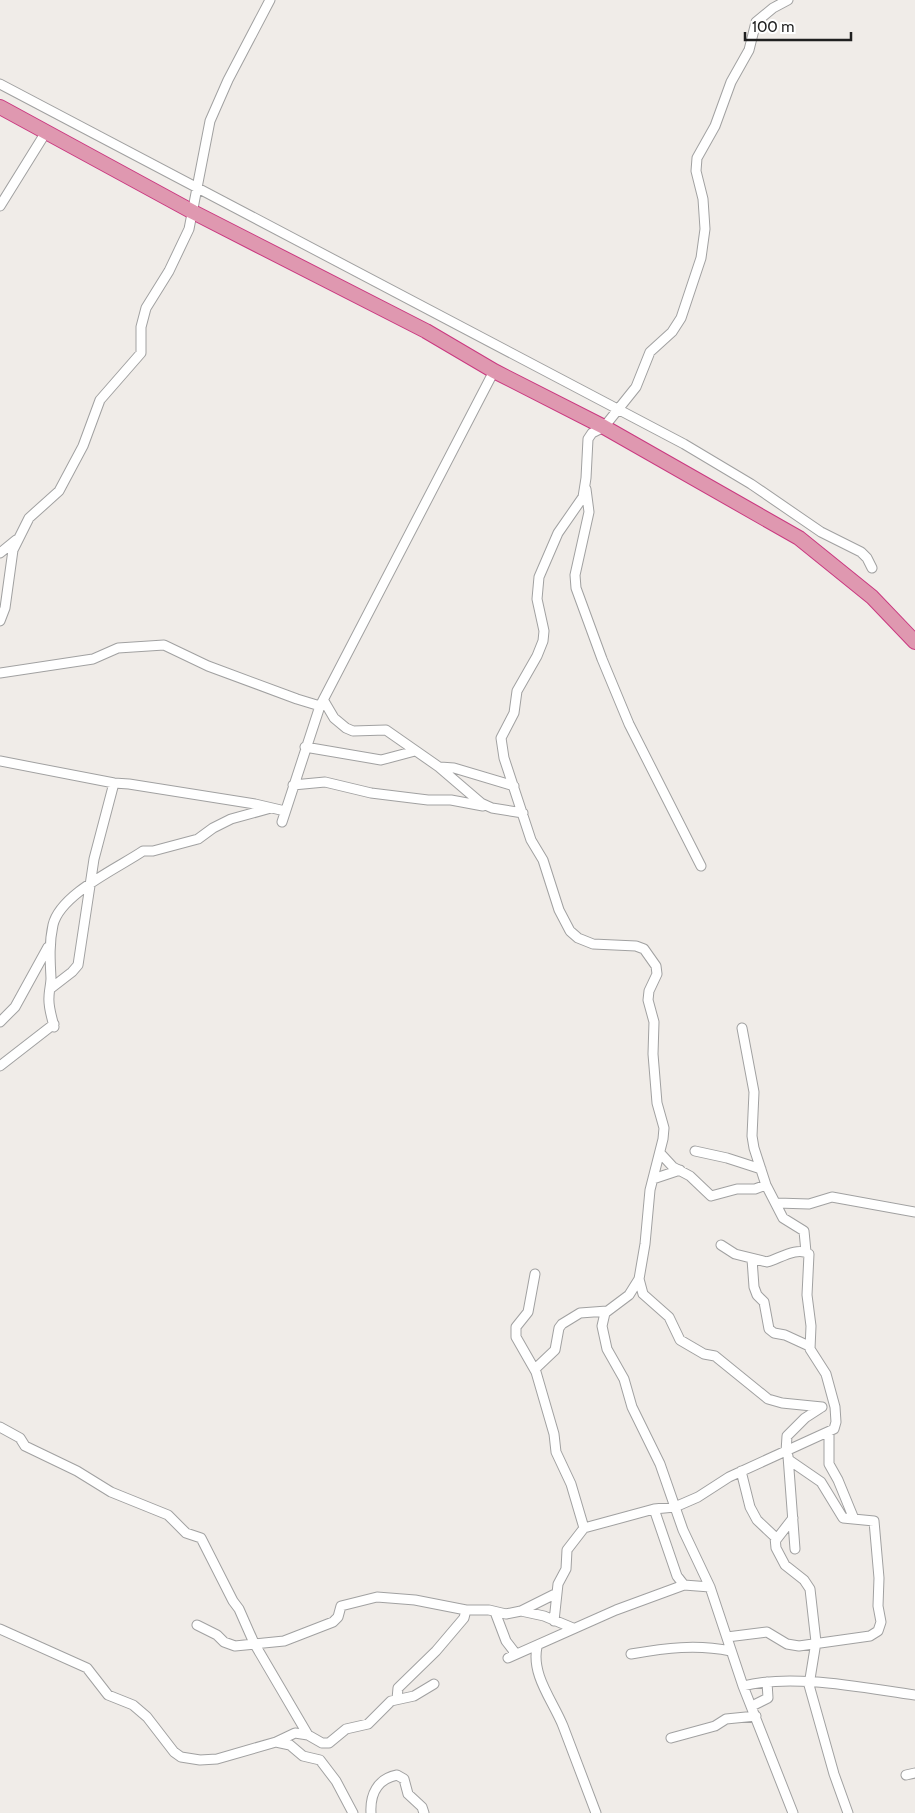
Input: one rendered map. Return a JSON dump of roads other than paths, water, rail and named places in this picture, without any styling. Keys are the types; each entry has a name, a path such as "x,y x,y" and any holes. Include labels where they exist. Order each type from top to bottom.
{"highway":[{"path":"0,107 193,212 426,332 494,371 604,427 799,538 872,597 915,642"}],"street":[{"path":"0,622 13,550 32,513 59,491 83,446 100,400 141,352 141,327 146,308 169,271 187,235 193,212 205,136 217,102 270,0"},
{"path":"701,866 629,724 602,660 576,588 575,575 589,512 585,486 588,439 592,433 604,427 641,378 650,352 672,332 681,318 702,258 705,229 703,199 696,170 697,158 715,126 731,82 749,50 756,22 788,0"},
{"path":"0,84 197,186 332,260 363,274 719,464 821,532 861,552 867,558 872,568"},
{"path":"0,206 46,132"},
{"path":"282,822 305,747 322,703 494,371"},
{"path":"535,1369 555,1350 559,1328 562,1324 580,1314 607,1311 630,1295 638,1279 653,1179 661,1154 664,1128 657,1103 652,1047 654,1022 648,1000 649,991 657,974 656,966 644,949 636,946 593,944 578,938 570,931 559,910 543,860 531,840 502,752 502,734 514,713 516,695 520,684 537,656 544,638 537,598 539,577 558,533 579,506 585,486"},
{"path":"0,553 20,536"},
{"path":"0,673 93,659 118,648 164,645 208,666 297,700 322,703 334,718 353,731 384,729 439,767 473,798 486,806"},
{"path":"305,747 381,760 415,751"},
{"path":"0,761 114,783 130,784 286,811"},
{"path":"439,767 454,768 514,786"},
{"path":"293,785 325,782 371,793 428,800 451,800 523,813"},
{"path":"50,989 78,965 94,859 114,783"},
{"path":"0,1066 54,1026 49,1006 49,958 57,915 90,884 143,851 153,851 198,839 213,828 231,819 271,808"},
{"path":"0,1022 20,999 51,940"},
{"path":"554,1621 558,1584 566,1569 567,1550 584,1528 654,1509 675,1507 698,1497 741,1471 787,1454 828,1433 836,1424 835,1407 826,1374 811,1353 811,1326 807,1286 810,1261 806,1252 804,1231 784,1219 766,1185 752,1136 754,1092 742,1028"},
{"path":"695,1151 727,1158 761,1169"},
{"path":"661,1154 670,1164 690,1176 711,1196 737,1189 766,1185"},
{"path":"653,1179 680,1170"},
{"path":"777,1203 809,1204 832,1197 915,1212"},
{"path":"720,1245 736,1254 767,1262 782,1255 806,1252"},
{"path":"752,1259 754,1287 757,1295 764,1302 769,1329 774,1334 785,1334 810,1346"},
{"path":"535,1274 528,1312 516,1328 516,1336 535,1369 554,1434 556,1452 571,1484 584,1528"},
{"path":"638,1279 643,1294 669,1317 682,1342 704,1354 715,1356 768,1399 786,1403 835,1407"},
{"path":"607,1311 602,1326 607,1349 624,1379 632,1407 660,1464 675,1507 710,1587 743,1686 793,1813"},
{"path":"795,1549 787,1436 805,1418 822,1407"},
{"path":"0,1427 20,1438 24,1446 77,1472 111,1492 168,1515 186,1532 200,1538 240,1611 254,1643 308,1735"},
{"path":"828,1433 828,1462 838,1480 854,1519"},
{"path":"727,1637 767,1632 788,1644 802,1646 816,1642 870,1636 878,1631 881,1625 878,1606 879,1578 874,1522 843,1518 821,1482 787,1454"},
{"path":"741,1471 750,1507 756,1520 776,1540"},
{"path":"654,1509 677,1576 684,1585"},
{"path":"793,1518 776,1540 776,1548 785,1565 804,1580 810,1589 816,1642 809,1681 812,1702 848,1813"},
{"path":"495,1612 512,1656 538,1646 573,1628 684,1585 710,1587"},
{"path":"197,1625 227,1644 235,1646 291,1639 333,1622 338,1617 341,1606 375,1597 415,1600 466,1610 489,1610 506,1614 521,1611 557,1593"},
{"path":"397,1699 398,1688 436,1651 464,1618 466,1610"},
{"path":"521,1611 544,1616 573,1628"},
{"path":"0,1629 87,1668 108,1695 133,1705 147,1716 174,1752 181,1757 200,1760 217,1759 276,1742 294,1733 308,1735 322,1743 332,1741"},
{"path":"538,1646 536,1656 543,1684 562,1725 596,1813"},
{"path":"631,1654 676,1647 702,1646 731,1651"},
{"path":"743,1686 767,1682 809,1681 915,1695"},
{"path":"752,1706 768,1698 767,1682"},
{"path":"314,1758 322,1755 332,1741 346,1729 368,1724 386,1705 397,1699 414,1696 434,1684"},
{"path":"671,1738 715,1726 726,1719 756,1716"},
{"path":"276,1742 290,1745 303,1756 320,1760 336,1781 353,1813"},
{"path":"371,1813 373,1794 378,1785 383,1780 396,1775 404,1779 408,1794 422,1807 424,1813"}]}
